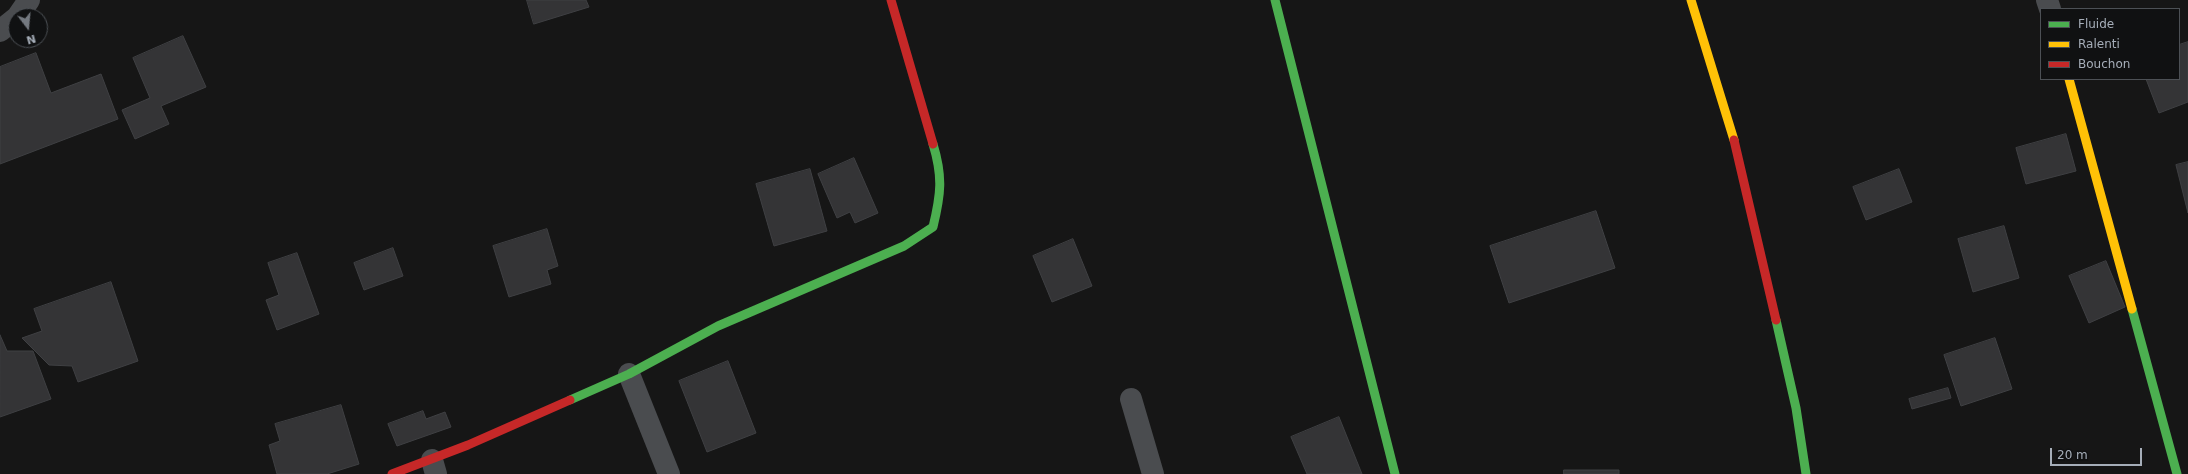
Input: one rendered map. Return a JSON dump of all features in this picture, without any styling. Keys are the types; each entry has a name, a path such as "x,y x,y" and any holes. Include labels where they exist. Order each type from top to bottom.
{"street":[{"path":"392,474 434,467 629,374 718,326 904,246 933,226 940,197 940,167 890,0"},
{"path":"1275,0 1395,474"},
{"path":"1691,0 1734,140 1796,408 1806,474"},
{"path":"0,31 8,24"},
{"path":"2069,80 2177,474"},
{"path":"629,374 669,474"},
{"path":"1131,399 1153,474"}],"building":[{"path":"527,0 586,0 589,7 534,24"},
{"path":"183,36 206,87 161,106 169,124 135,139 122,110 150,98 133,58"},
{"path":"2188,42 2188,102 2159,113 2146,80 2180,80 2180,45"},
{"path":"36,53 51,93 101,74 118,119 0,164 0,67"},
{"path":"2066,134 2076,171 2026,184 2016,148"},
{"path":"854,158 878,213 855,223 850,212 837,218 818,174"},
{"path":"2188,162 2188,213 2176,165"},
{"path":"810,169 827,231 774,246 756,184"},
{"path":"1899,169 1912,202 1866,220 1853,187"},
{"path":"1596,211 1615,268 1509,303 1490,246"},
{"path":"2004,226 2019,278 1973,292 1958,239"},
{"path":"547,229 558,266 547,270 551,284 509,297 493,246"},
{"path":"1073,239 1092,286 1052,302 1033,256"},
{"path":"393,248 403,276 364,290 354,263"},
{"path":"297,253 319,314 277,330 266,300 279,295 268,263"},
{"path":"2106,261 2125,307 2089,323 2069,276"},
{"path":"111,282 138,361 78,382 72,366 49,365 22,338 42,331 34,309"},
{"path":"0,335 7,351 33,351 51,399 0,417"},
{"path":"1995,338 2012,389 1961,406 1944,355"},
{"path":"728,361 756,433 707,452 679,381"},
{"path":"1948,388 1951,398 1912,409 1909,399"},
{"path":"341,405 359,464 327,474 277,474 269,445 280,441 275,424"},
{"path":"423,411 426,419 445,412 451,427 397,446 388,424"},
{"path":"1339,417 1362,474 1307,474 1291,437"},
{"path":"1564,470 1619,470 1619,474 1564,474"}],"traffic: fast":[{"path":"1275,0 1395,474"},
{"path":"570,400 629,374 718,326 904,246 933,227 938,205 940,186 940,176 933,144"},
{"path":"2132,309 2177,474"},
{"path":"1776,320 1796,408 1806,474"}],"traffic: slow":[{"path":"1691,0 1734,140"},
{"path":"2069,80 2132,309"}],"traffic: jam":[{"path":"891,0 933,144"},
{"path":"1734,140 1776,320"},
{"path":"392,474 468,445 570,400"}]}
